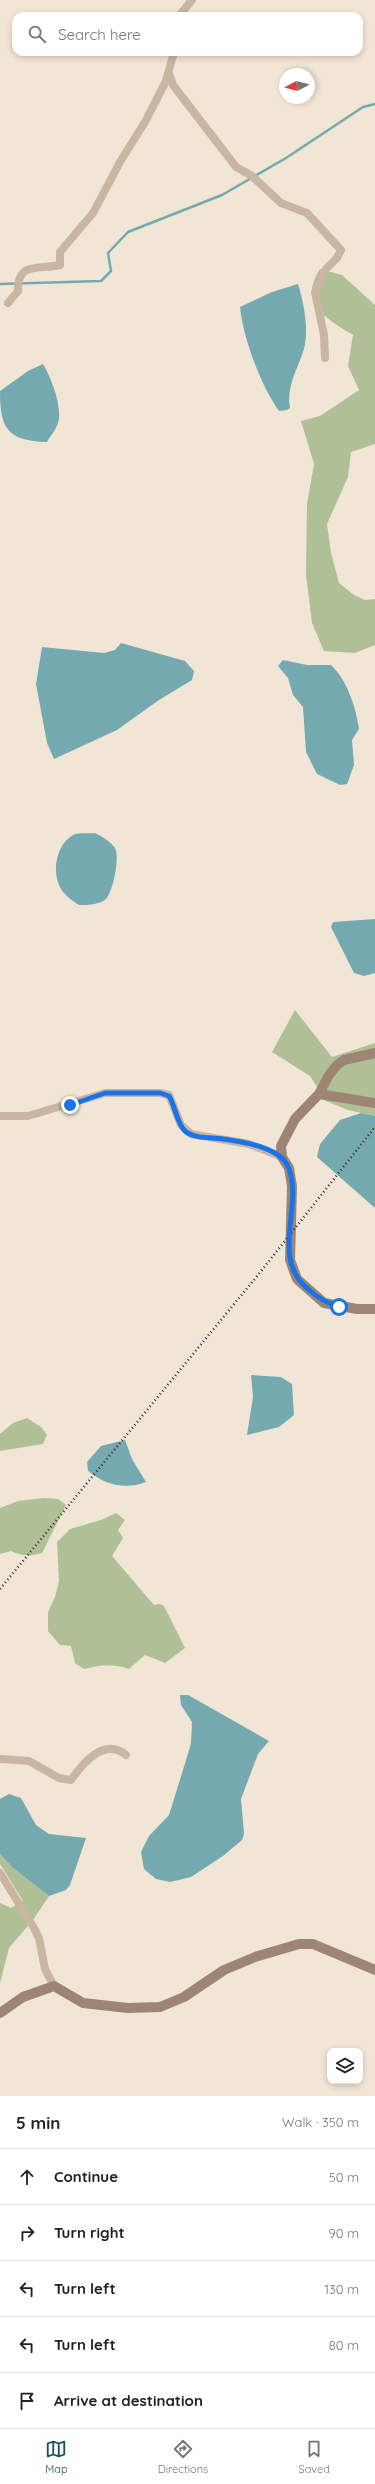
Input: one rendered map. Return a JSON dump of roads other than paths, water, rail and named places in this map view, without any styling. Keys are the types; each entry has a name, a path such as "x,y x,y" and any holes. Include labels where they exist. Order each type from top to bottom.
{"street":[{"path":"182,12 192,0"},
{"path":"8,303 18,291 17,282 20,274 29,269 60,265 60,252 93,213 120,162 145,122 169,73 173,56"},
{"path":"169,73 173,85 205,129 236,167 254,179 281,203 306,213 341,250 337,258 326,269 315,292 324,335 325,358"},
{"path":"375,1053 358,1056 341,1062 328,1075 319,1094 295,1119 281,1146 282,1157 289,1168 292,1186 290,1260 297,1279 324,1303 357,1310 375,1309"},
{"path":"0,1116 28,1116 105,1093 160,1093 169,1096 181,1125 191,1134 249,1144 282,1157"},
{"path":"319,1094 375,1103"},
{"path":"0,1759 29,1762 59,1778 71,1780 84,1763 100,1751 110,1748 121,1751 126,1755"},
{"path":"0,1873 39,1938 45,1968 54,1986 83,2003 128,2008 160,2007 184,1997 224,1970 255,1957 298,1944 313,1944 375,1970"},
{"path":"0,2013 23,1997 54,1986"}],"water":[{"path":"298,284 306,325 304,349 291,384 289,400 290,408 279,411 266,389 254,361 245,333 240,307 272,292"},
{"path":"43,364 53,384 59,409 57,426 47,442 23,439 8,430 4,423 0,404 0,391 28,371"},
{"path":"121,643 185,661 194,671 192,680 159,700 117,730 54,759 47,743 36,684 42,647 104,653 115,650"},
{"path":"283,660 307,665 331,665 342,678 350,694 356,712 359,729 352,740 354,765 347,784 340,785 317,774 306,752 303,707 293,695 288,678 278,666"},
{"path":"95,833 106,839 115,848 117,859 113,882 109,895 106,899 93,904 79,905 67,897 60,886 57,879 56,862 62,846 73,835"},
{"path":"375,919 375,973 364,976 354,973 331,927 333,922"},
{"path":"361,1113 375,1116 375,1208 317,1157 320,1144 340,1120"},
{"path":"251,1375 281,1377 292,1384 294,1415 279,1427 247,1435 253,1397"},
{"path":"125,1440 132,1459 146,1482 130,1486 116,1485 101,1480 88,1471 87,1462 101,1446"},
{"path":"180,1695 188,1695 269,1741 258,1754 241,1799 244,1834 242,1840 223,1856 191,1877 170,1882 156,1879 144,1869 141,1852 149,1836 169,1815 191,1744 192,1722 181,1705"},
{"path":"9,1794 21,1798 36,1825 49,1834 86,1838 70,1885 66,1890 49,1896 13,1868 0,1854 0,1799"}],"waterway":[{"path":"0,284 101,281 111,271 108,253 128,232 222,195 286,158 363,107 375,104"}],"railway":[{"path":"0,1589 258,1275 375,1127"}]}
